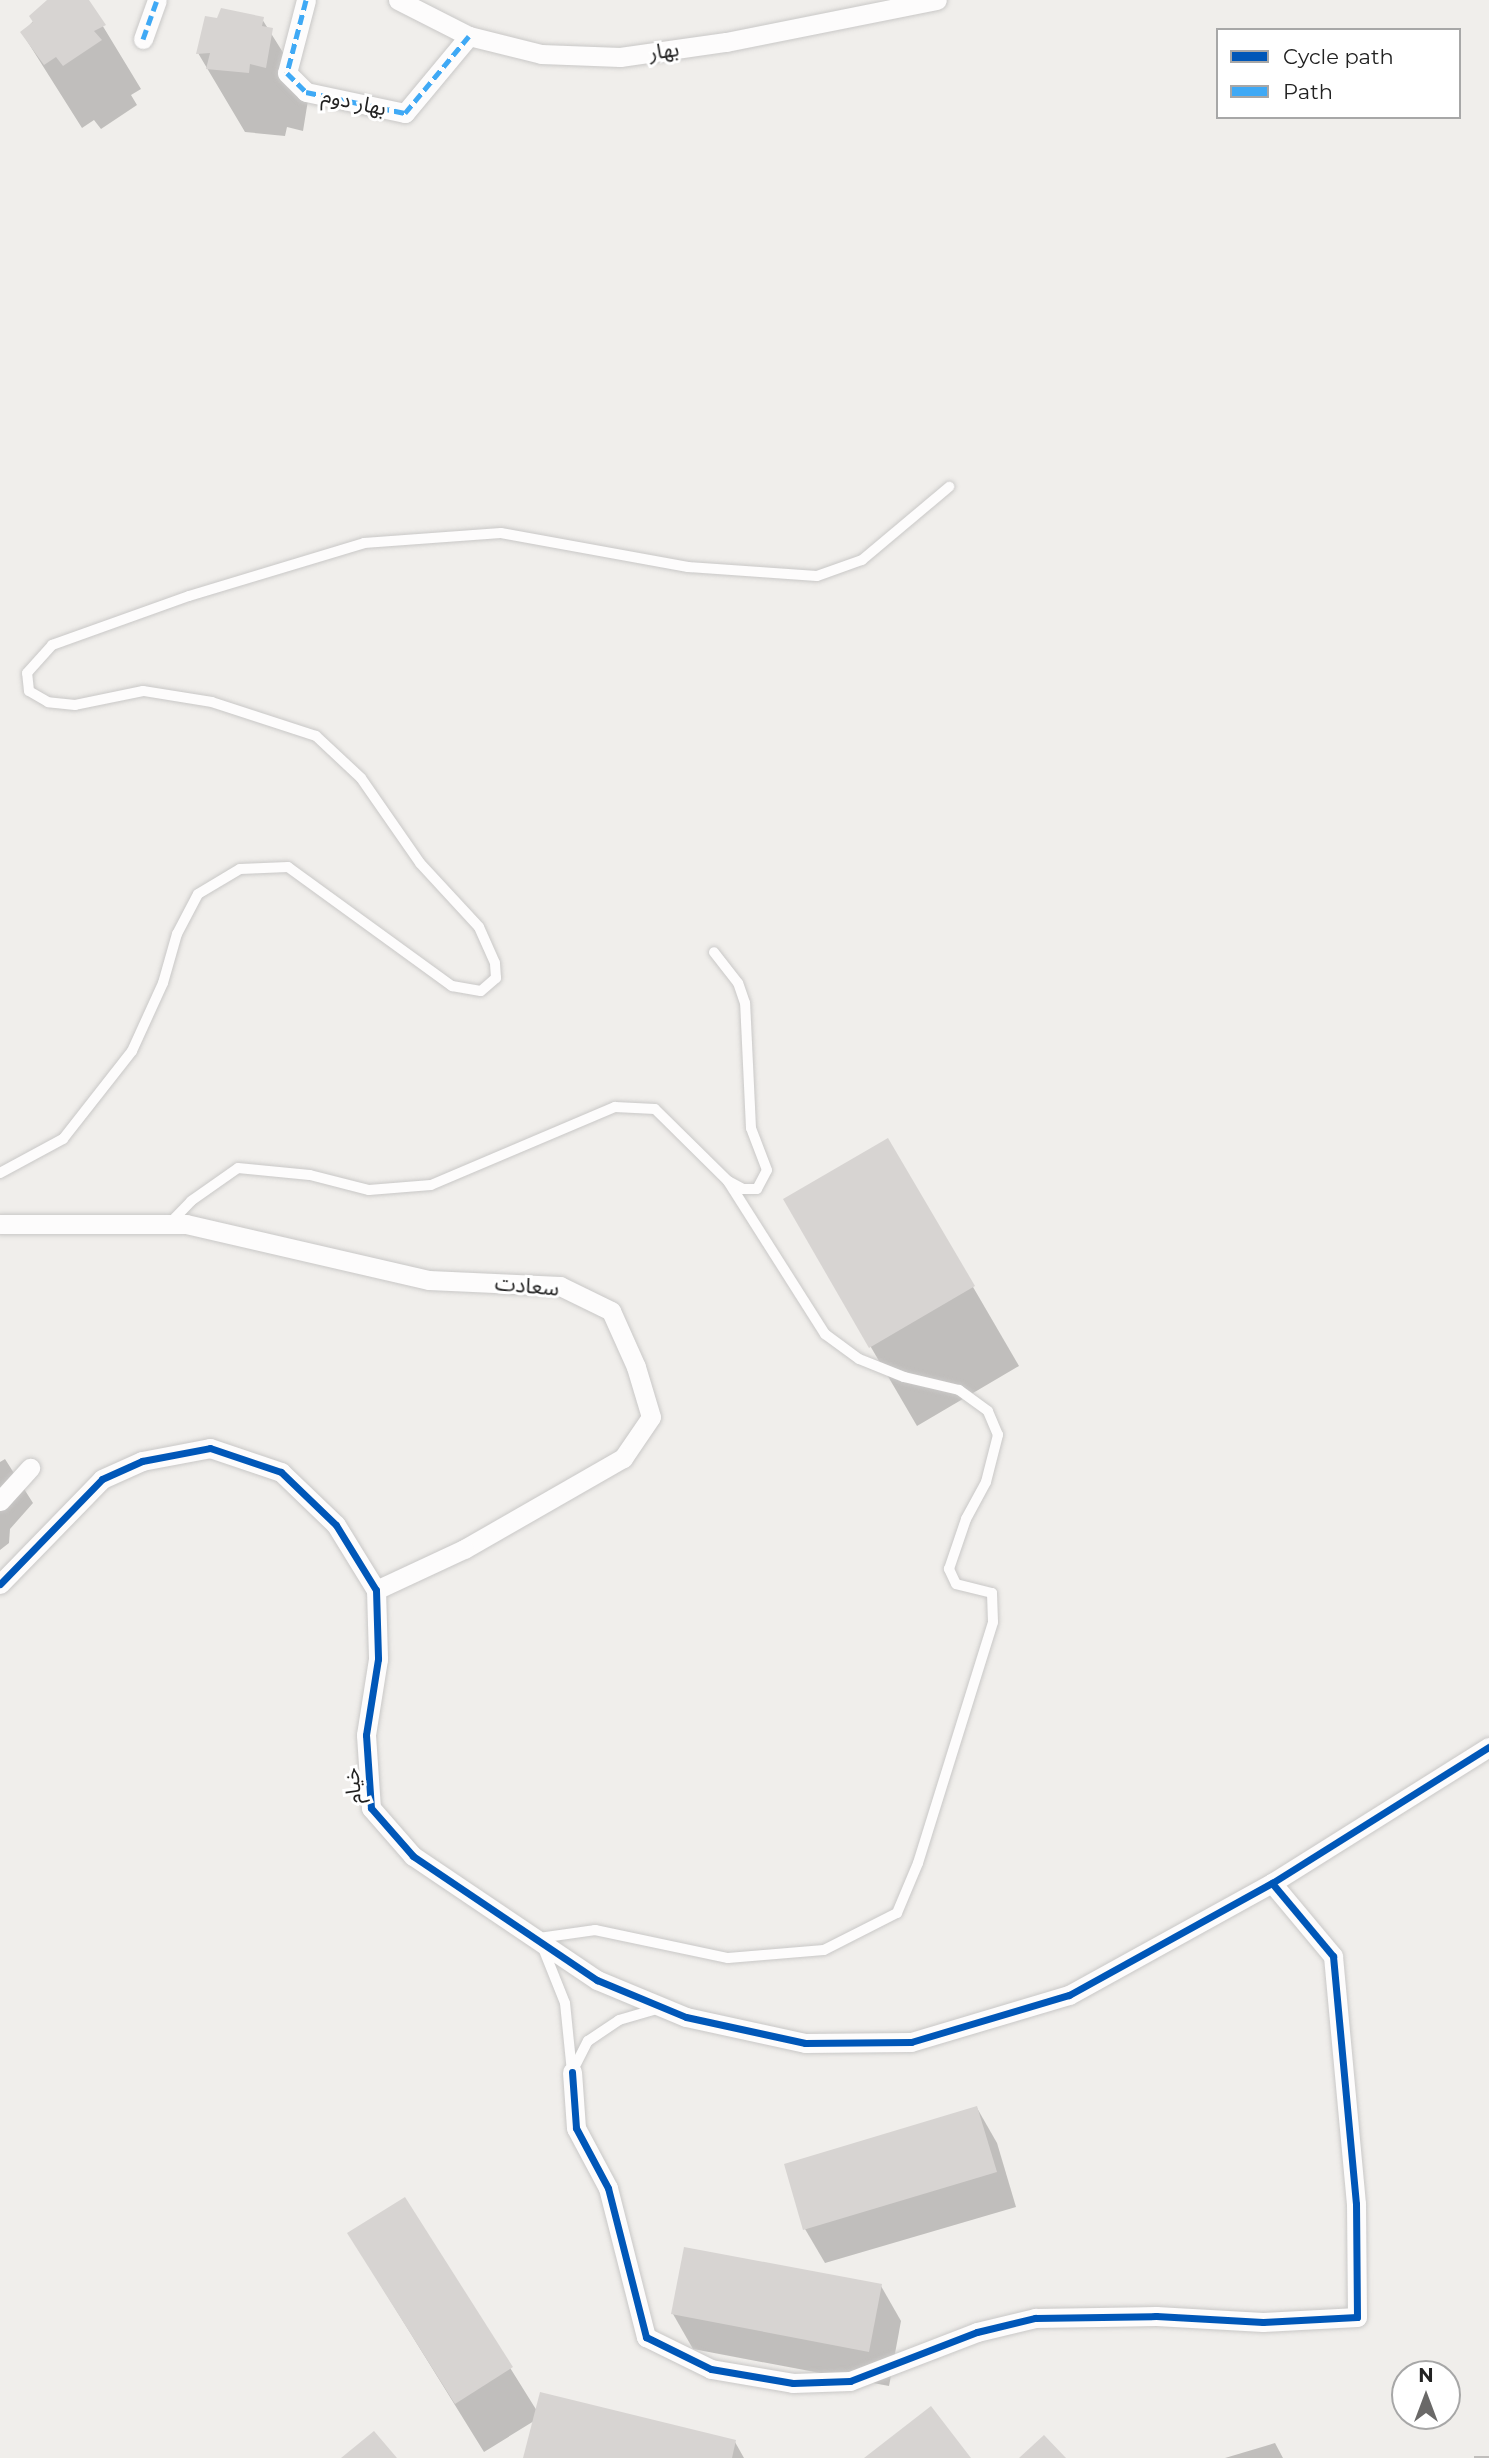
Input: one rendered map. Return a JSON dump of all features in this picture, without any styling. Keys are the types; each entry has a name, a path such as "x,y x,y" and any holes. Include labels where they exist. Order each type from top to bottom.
{"street":[{"path":"143,39 157,0"},
{"name":"بهار دوم","path":"306,0 287,73 306,92 405,113 469,36"},
{"name":"بهار","path":"398,0 469,36 541,54 620,57 726,42 937,0"},
{"name":"سعادت","path":"0,1224 186,1224 429,1280 560,1286 611,1311 636,1367 650,1417 623,1458 464,1549 376,1590"},
{"path":"0,1584 102,1479 142,1461 210,1448 281,1472 336,1525 376,1590"},
{"path":"0,1502 30,1468"},
{"name":"خیام","path":"376,1590 378,1660 366,1735 371,1808 413,1856 539,1938 597,1980 686,2017 805,2043 911,2042 1069,1995 1272,1883 1489,1747"},
{"path":"572,2072 576,2127 608,2188 646,2337 711,2369 793,2383 850,2381 976,2332 1035,2318 1156,2316 1264,2322 1357,2317 1356,2204 1333,1956 1272,1883"}],"lane":[{"path":"0,1174 63,1139 132,1051 163,984 177,934 198,894 240,869 288,867 452,986 481,991 496,978 495,963 479,926 420,863 361,778 316,736 212,702 143,691 75,705 48,702 29,691 27,673 52,645 189,596 364,543 500,533 688,567 817,576 862,560 949,487"},
{"path":"715,952 738,984 744,1003 751,1128 767,1170 757,1189 743,1189 728,1181"},
{"path":"168,1224 191,1201 238,1168 310,1175 369,1190 431,1185 615,1107 655,1109 728,1181 825,1334 859,1359 904,1377 959,1390 988,1411 998,1435 986,1482 966,1519 949,1569 956,1584 992,1592 993,1622 919,1863 897,1913 824,1950 728,1958 595,1930 539,1938 565,2003 572,2072"},
{"path":"572,2072 588,2041 619,2020 663,2008"}],"building":[{"path":"47,0 89,0 106,25 94,31 102,40 63,66 56,57 44,65 20,32 33,22 29,16"},
{"path":"221,8 264,17 262,26 273,28 266,68 250,64 249,73 206,69 210,53 196,54 205,16 217,18"},
{"path":"888,1138 975,1286 869,1348 783,1199"},
{"path":"977,2106 997,2172 803,2230 784,2164"},
{"path":"405,2197 513,2367 455,2404 347,2233"},
{"path":"684,2247 882,2284 869,2352 671,2314"},
{"path":"540,2392 736,2440 732,2458 523,2458"},
{"path":"931,2406 971,2458 864,2458"},
{"path":"374,2431 397,2458 341,2458"},
{"path":"1044,2435 1066,2458 1019,2458"}],"marked path":[{"path":"143,39 157,0"},
{"path":"306,0 287,73 306,92 405,113 469,36"}],"cycle path":[{"path":"0,1584 102,1479 142,1461 210,1448 281,1472 336,1525 376,1590 378,1659 366,1735 371,1808 413,1856 597,1980 686,2017 805,2043 911,2042 1069,1995 1272,1883 1489,1747"},
{"path":"572,2072 576,2128 608,2188 646,2337 711,2369 793,2383 850,2381 977,2332 1035,2318 1156,2316 1263,2322 1357,2317 1356,2204 1333,1956 1272,1883"}]}
